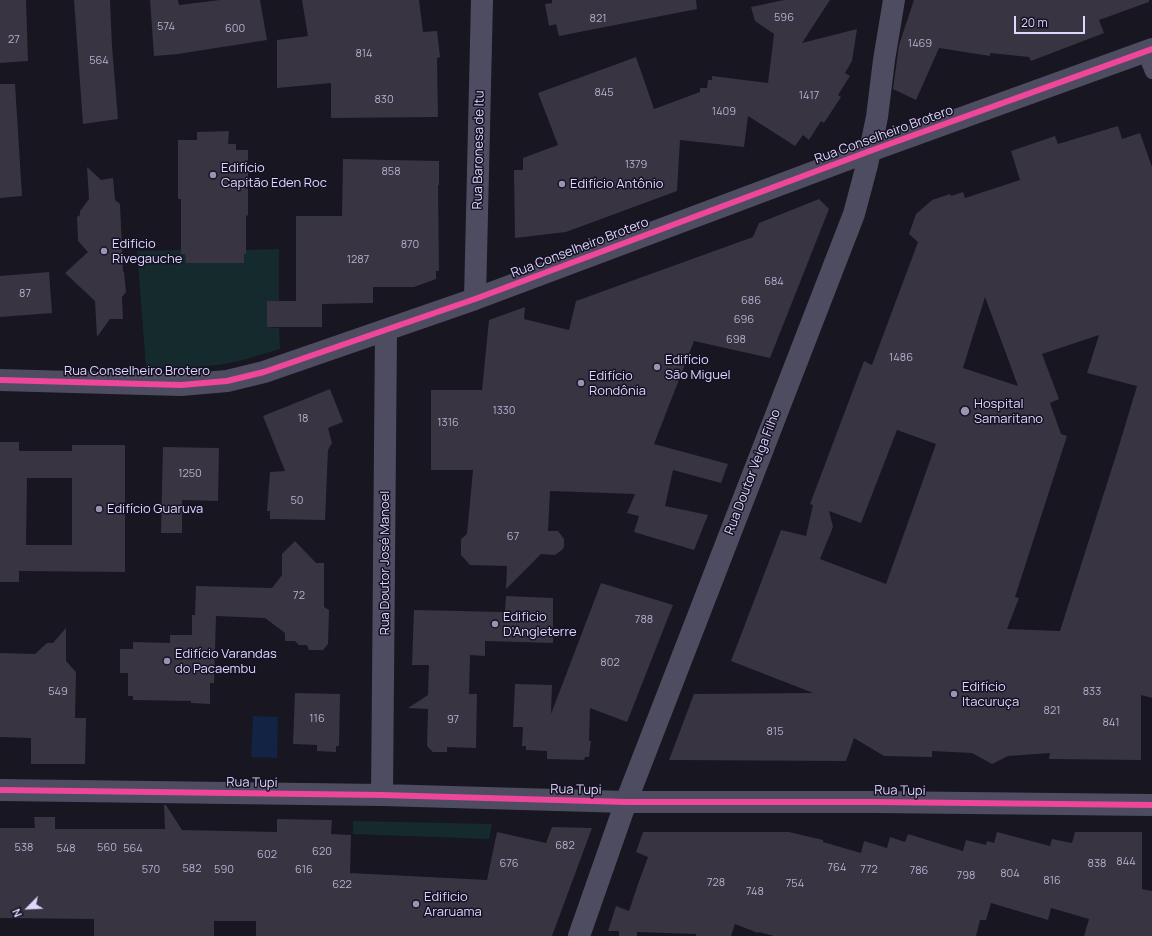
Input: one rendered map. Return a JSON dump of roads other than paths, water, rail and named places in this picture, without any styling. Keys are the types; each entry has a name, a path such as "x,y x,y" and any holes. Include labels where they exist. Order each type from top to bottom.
{"street":[{"name":"Rua Baronesa de Itu","path":"475,299 482,0"},
{"name":"Rua Doutor Veiga Filho","path":"579,936 626,802 854,214 867,165 877,117 884,60 894,0"},
{"name":"Rua Conselheiro Brotero","path":"0,380 181,385 227,381 264,372 475,299 870,151 1148,51"},
{"name":"Rua Doutor José Manoel","path":"382,795 386,331"},
{"name":"Rua Tupi","path":"0,790 382,795 626,802 869,802 1152,805"}],"lane":[{"path":"1148,51 1152,72"}],"water":[{"path":"253,716 278,717 277,758 251,757"}],"place":[{"name":"Edifício Capitão Eden Roc","path":"213,175"},
{"name":"Edifício Antônio","path":"562,184"},
{"name":"Edificio Rivegauche","path":"104,251"},
{"name":"Edifício São Miguel","path":"657,367"},
{"name":"Edifício Rondônia","path":"581,383"},
{"name":"Hospital Samaritano","path":"965,411"},
{"name":"Edifício Guaruva","path":"99,509"},
{"name":"Edificio D'Angleterre","path":"495,624"},
{"name":"Edifício Varandas do Pacaembu","path":"167,661"},
{"name":"Edifício Itacuruça","path":"954,694"},
{"name":"Edificio Araruama","path":"416,904"}]}
